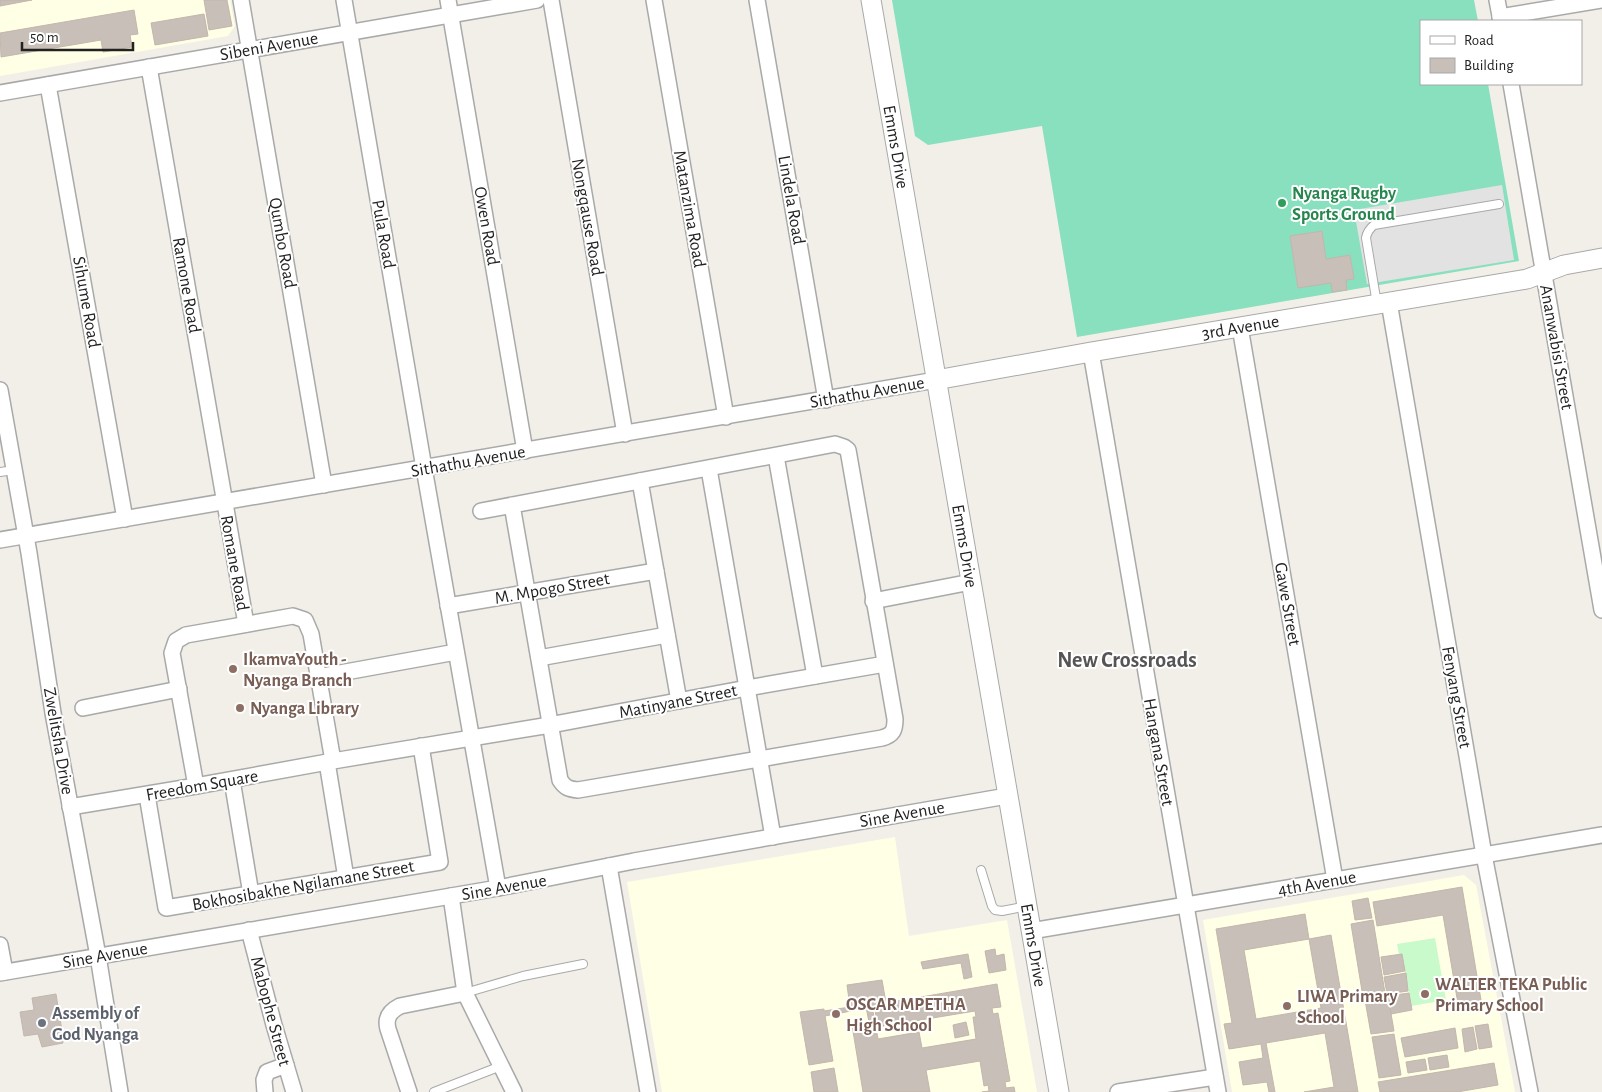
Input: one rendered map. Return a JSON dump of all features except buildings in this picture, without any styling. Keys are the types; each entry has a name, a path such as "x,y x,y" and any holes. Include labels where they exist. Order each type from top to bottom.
{"street":[{"name":"Qumbo Road","path":"241,0 324,486"},
{"name":"Pula Road","path":"344,0 498,888"},
{"name":"Sibeni Avenue","path":"0,93 349,33 449,8 538,0"},
{"name":"Nongqause Road","path":"551,0 626,434"},
{"name":"Matanzima Road","path":"654,0 726,417"},
{"name":"Lindela Road","path":"757,0 826,400"},
{"name":"Emms Drive","path":"870,0 1059,1092"},
{"path":"1497,0 1500,19 1601,0"},
{"name":"Owen Road","path":"449,8 525,451"},
{"name":"Ramone Road","path":"149,67 224,502"},
{"name":"Sihume Road","path":"48,85 125,519"},
{"name":"Ananwabisi Street","path":"1511,85 1598,568 1602,610"},
{"name":"3rd Avenue","path":"936,380 1527,279 1564,265 1602,258"},
{"name":"Fenyang Street","path":"1383,303 1484,854 1530,1092"},
{"name":"Gawe Street","path":"1240,327 1335,880"},
{"name":"Hangana Street","path":"1091,352 1218,1092"},
{"name":"Sithathu Avenue","path":"0,540 936,380"},
{"name":"Zwelitsha Drive","path":"0,390 7,471 26,536 53,713 98,956 120,1092"},
{"path":"480,511 835,444 844,447 848,450 895,728 888,736 759,759 578,790 564,786 560,780 512,505"},
{"path":"776,456 815,676"},
{"path":"709,469 773,837"},
{"path":"640,481 679,701"},
{"name":"Romane Road","path":"224,502 246,624"},
{"name":"M. Mpogo Street","path":"448,606 656,571"},
{"path":"874,600 971,582"},
{"path":"196,786 172,657 176,641 186,635 294,616 301,617 305,620 311,634 346,878"},
{"path":"539,658 667,636"},
{"path":"318,677 456,652"},
{"name":"Matinyane Street","path":"420,746 550,725 885,664"},
{"path":"83,708 179,689"},
{"name":"Freedom Square","path":"70,807 420,746"},
{"name":"Bokhosibakhe Ngilamane Street","path":"147,795 166,908 440,862 420,746"},
{"path":"232,780 251,894"},
{"name":"Sine Avenue","path":"2,973 498,888 610,866 1007,796"},
{"name":"4th Avenue","path":"1031,930 1602,835"},
{"path":"610,866 648,1092"},
{"path":"451,896 465,993 514,1092"},
{"name":"Mabophe Street","path":"249,930 294,1092"},
{"path":"0,945 2,973"},
{"path":"409,1092 388,1030 387,1020 391,1011 400,1006 465,993"},
{"path":"264,1092 264,1080 267,1072 286,1065"},
{"path":"1118,1092 1215,1076"}],"lane":[{"path":"1383,303 1366,238 1366,234 1371,228 1499,204"},
{"path":"981,870 992,906 995,910 1002,911 1027,906"},
{"path":"465,993 523,976 583,964"},
{"path":"434,1092 501,1066"}],"shaded area":[{"path":"0,0 230,0 235,26 228,36 0,76"},
{"path":"1502,185 1514,260 1367,284 1354,210"},
{"name":"OSCAR MPETHA High School","path":"895,837 909,936 1007,920 1037,1092 662,1092 627,882"},
{"path":"1464,875 1476,885 1515,1092 1232,1092 1203,920"}],"green space":[{"name":"Nyanga Rugby Sports Ground","path":"892,0 1474,0 1478,20 1420,20 1420,85 1488,85 1519,261 1077,337 1042,126 928,145 915,136"},
{"path":"1435,938 1446,1000 1411,1006 1402,954 1399,954 1397,944"}],"place":[{"name":"Nyanga Rugby Sports Ground","path":"1282,203"},
{"name":"IkamvaYouth - Nyanga Branch","path":"233,669"},
{"name":"Nyanga Library","path":"240,708"},
{"name":"WALTER TEKA Public Primary School","path":"1425,994"},
{"name":"LIWA Primary School","path":"1287,1006"},
{"name":"OSCAR MPETHA High School","path":"836,1014"},
{"name":"Assembly of God Nyanga","path":"42,1023"}],"district":[{"name":"New Crossroads","path":"1127,659"}]}
